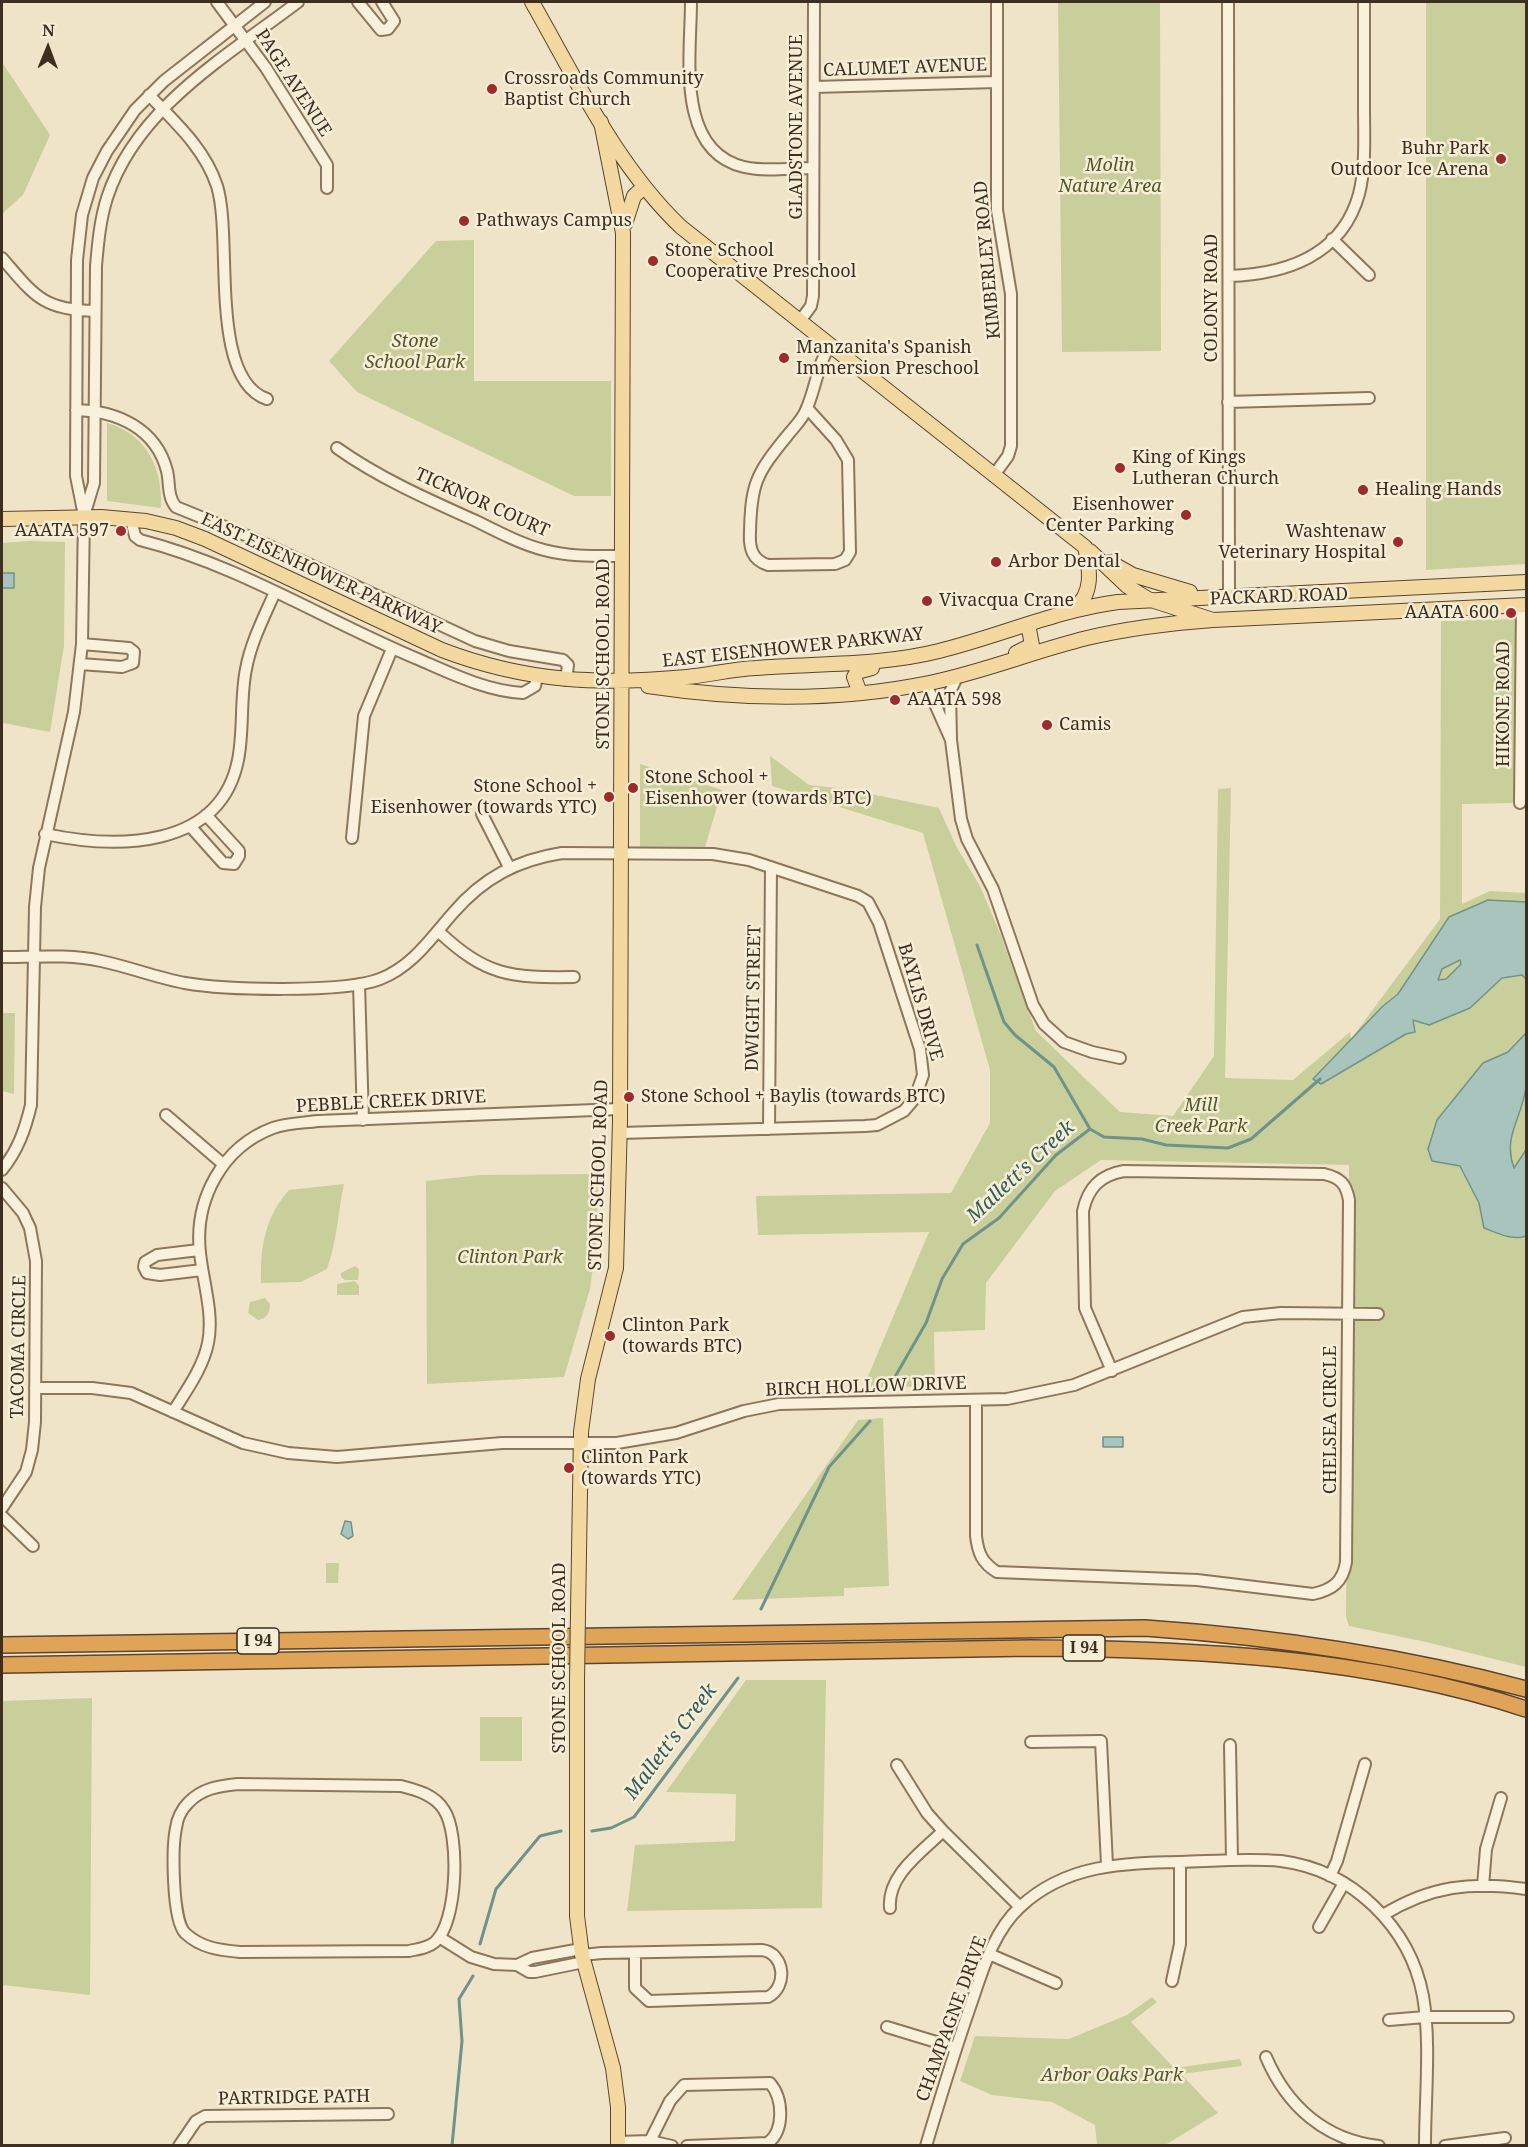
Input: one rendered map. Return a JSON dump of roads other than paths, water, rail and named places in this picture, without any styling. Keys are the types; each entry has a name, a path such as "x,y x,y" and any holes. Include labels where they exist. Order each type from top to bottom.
{"highway":[{"name":"I 94","path":"2,1645 1145,1628 1252,1636 1316,1644 1463,1672 1527,1689"},
{"name":"I 94","path":"2,1665 1031,1648 1138,1649 1237,1654 1314,1663 1448,1689 1527,1709"}],"main road":[{"name":"PACKARD ROAD","path":"532,2 601,122 644,187 681,227 1087,549 1127,586 1148,599 1214,620 1525,603"},
{"path":"601,122 623,233"},
{"path":"623,233 628,208 634,196 644,187"},
{"name":"STONE SCHOOL ROAD","path":"618,2144 618,2107 613,2068 582,1955 575,1889 580,1443 588,1379 616,1268 620,1132 623,233"},
{"name":"EAST EISENHOWER PARKWAY","path":"2,519 84,516 131,519 168,526 205,539 442,650 471,661 537,677 622,682 726,696 770,697 860,693 927,684 991,668 1086,638 1120,631 1214,620"},
{"path":"1087,549 1140,578 1206,596"},
{"path":"1069,612 1083,602 1088,591 1087,549"},
{"name":"PACKARD ROAD","path":"1176,598 1527,582"},
{"path":"1356,613 1380,605 1430,602 1436,593 1431,585"},
{"name":"EAST EISENHOWER PARKWAY","path":"622,682 689,677 752,668 815,666 911,657 964,644 1095,605 1176,598"},
{"path":"991,668 1003,658 1028,649 1032,639 1028,624"},
{"path":"860,693 854,681 857,672 895,665 911,657"}],"street":[{"name":"PAGE AVENUE","path":"217,2 246,41 327,165 327,188"},
{"path":"2,1170 24,1134 31,1105 35,907 45,834 74,712 82,644 84,516 76,481 78,234 93,178 120,130 149,95 234,24 265,2"},
{"path":"84,516 94,483 95,311 99,232 108,198 135,143 162,109 298,2"},
{"path":"358,2 381,30 388,30 394,21 382,2"},
{"path":"691,2 692,104 697,127 706,141 728,161 744,167 813,168"},
{"name":"GLADSTONE AVENUE","path":"800,321 811,306 813,296 814,2"},
{"name":"KIMBERLEY ROAD","path":"994,475 1008,456 1011,446 1013,375 1010,284 997,210 997,2"},
{"name":"COLONY ROAD","path":"1228,2 1229,596"},
{"path":"1229,276 1268,274 1291,268 1313,255 1332,239 1352,213 1362,176 1364,2"},
{"name":"CALUMET AVENUE","path":"814,87 997,82"},
{"path":"149,95 183,129 204,158 216,184 224,219 228,331 232,352 247,384 256,395 267,399"},
{"path":"1332,239 1369,275"},
{"path":"2,258 27,287 45,302 56,308 95,311"},
{"path":"807,408 836,440 848,460 850,552 846,560 835,564 768,565 760,562 753,555 750,544 751,496 759,474 807,408 821,360 830,345"},
{"path":"1228,402 1369,398"},
{"path":"76,410 95,410 127,420 149,437 162,458 171,499 176,507 250,537 458,634 509,651 563,660 568,665 566,680"},
{"name":"TICKNOR COURT","path":"337,448 357,463 519,541 569,555 622,556"},
{"path":"131,519 135,536 140,540 206,560 392,649 461,678 515,693 530,691 537,677"},
{"path":"45,834 111,843 148,840 190,826 206,815 223,798 238,761 245,670 255,637 275,592"},
{"name":"HIKONE ROAD","path":"1520,802 1525,603"},
{"path":"80,664 122,667 133,663 135,658 134,652 123,647 82,644"},
{"path":"352,838 364,716 392,649"},
{"path":"957,677 950,692 951,740 967,839 993,890 1033,1005 1044,1024 1064,1042 1092,1052 1120,1058"},
{"path":"927,684 951,740"},
{"path":"482,814 509,867"},
{"path":"190,826 223,863 234,864 239,856 238,851 206,815"},
{"name":"BAYLIS DRIVE","path":"2,957 102,961 202,986 328,987 359,984 379,980 402,968 421,951 477,889 509,867 535,857 562,853 712,854 741,858 849,892 868,902 879,923 924,1063 923,1075 915,1098 894,1118 877,1125 865,1126 620,1132"},
{"name":"DWIGHT STREET","path":"769,1129 771,867"},
{"path":"438,931 460,951 496,971 516,976 574,977"},
{"path":"359,984 363,1120"},
{"name":"PEBBLE CREEK DRIVE","path":"173,1412 196,1374 208,1343 209,1310 199,1250 203,1203 223,1164 256,1136 274,1128 318,1121 620,1109"},
{"path":"166,1115 223,1164"},
{"name":"CHELSEA CIRCLE","path":"976,1400 976,1536 980,1556 986,1566 996,1572 1120,1575 1197,1580 1302,1594 1325,1592 1340,1581 1346,1562 1349,1200 1347,1187 1336,1177 1324,1174 1132,1171 1111,1173 1098,1180 1086,1199 1082,1271 1085,1308 1112,1371"},
{"name":"TACOMA CIRCLE","path":"2,1188 23,1213 34,1243 35,1388 35,1422 29,1461 22,1479 2,1508"},
{"path":"199,1250 157,1255 145,1262 144,1267 147,1273 160,1275 202,1270"},
{"name":"BIRCH HOLLOW DRIVE","path":"35,1388 121,1391 147,1399 243,1443 312,1455 365,1456 502,1443 606,1444 648,1439 771,1405 1007,1399 1055,1391 1112,1371 1243,1317 1281,1313 1378,1314"},
{"path":"2,1516 33,1546"},
{"path":"1031,1742 1101,1741 1107,1865"},
{"path":"1230,1745 1232,1860"},
{"path":"1330,1876 1337,1862 1365,1764"},
{"path":"897,1765 927,1813 943,1832 1020,1907"},
{"path":"238,1784 401,1786 423,1791 443,1807 452,1835 452,1908 439,1937 433,1944 409,1951 240,1952 213,1950 199,1944 183,1931 176,1908 176,1829 180,1816 186,1804 201,1792 214,1787 238,1784"},
{"path":"1483,1886 1486,1849 1501,1798"},
{"path":"890,1908 891,1892 895,1881 943,1832"},
{"name":"CHAMPAGNE DRIVE","path":"926,2145 956,2048 989,1954 999,1934 1020,1907 1060,1880 1107,1865 1232,1860 1283,1862 1330,1876 1359,1893 1395,1928 1420,1984 1425,2017 1425,2145"},
{"path":"1172,1980 1180,1944 1180,1862"},
{"path":"1319,1927 1344,1883"},
{"path":"1383,1915 1416,1896 1438,1890 1483,1886 1527,1889"},
{"path":"439,1937 471,1957 494,1964 517,1965 529,1972 535,1972 582,1955 635,1953 769,1951 780,1963 781,1983 775,1993 768,1997 650,2001 635,1988 635,1953"},
{"path":"989,1954 1056,1983"},
{"path":"1389,2020 1425,2017 1508,2017"},
{"path":"887,2027 956,2048"},
{"path":"1266,2057 1282,2091 1324,2129 1348,2139 1379,2145"},
{"path":"650,2141 670,2101 684,2085 770,2083 777,2090 778,2130 768,2143 687,2145"},
{"name":"PARTRIDGE PATH","path":"179,2145 196,2121 205,2116 388,2114"},
{"path":"1445,2145 1505,2138"},
{"path":"618,2144 650,2141 672,2145"}],"water":[{"path":"2,573 14,573 14,588 2,588"},
{"path":"1488,900 1526,902 1526,979 1522,975 1502,978 1470,1008 1429,1025 1413,1020 1415,1032 1406,1034 1321,1084 1313,1079 1383,1006 1398,994 1449,917","holes":["1460,960 1461,964 1446,979 1438,980 1442,969"]},
{"path":"1526,1033 1526,1086 1510,1146 1514,1168 1526,1150 1526,1236 1516,1238 1484,1228 1479,1203 1460,1166 1432,1161 1428,1149 1437,1120 1483,1063 1508,1052"},
{"path":"1103,1437 1123,1437 1123,1447 1103,1447"},
{"path":"345,1521 351,1522 353,1536 348,1539 341,1534"}],"waterway":[{"name":"Mallett's Creek","path":"977,945 1004,1022 1015,1035 1054,1067 1090,1129 1104,1137 1142,1139 1166,1145 1228,1148 1251,1139 1320,1079"},
{"name":"Mallett's Creek","path":"888,1389 926,1323 942,1279 963,1244 999,1218 1056,1155 1090,1129"},
{"name":"Mallett's Creek","path":"761,1609 829,1467 870,1421"},
{"name":"Mallett's Creek","path":"592,1831 611,1828 634,1817 738,1678"},
{"name":"Mallett's Creek","path":"480,1944 496,1889 540,1836 561,1831"},
{"name":"Mallett's Creek","path":"452,2146 462,2041 459,1999 473,1976"}],"place":[{"name":"Crossroads Community Baptist Church","path":"492,89"},
{"name":"Buhr Park Outdoor Ice Arena","path":"1501,159"},
{"name":"Pathways Campus","path":"464,221"},
{"name":"Stone School Cooperative Preschool","path":"653,261"},
{"name":"Manzanita's Spanish Immersion Preschool","path":"784,358"},
{"name":"King of Kings Lutheran Church","path":"1120,468"},
{"name":"Healing Hands","path":"1363,490"},
{"name":"Eisenhower Center Parking","path":"1186,515"},
{"name":"AAATA 597","path":"121,531"},
{"name":"Washtenaw Veterinary Hospital","path":"1398,542"},
{"name":"Arbor Dental","path":"996,562"},
{"name":"Vivacqua Crane","path":"927,601"},
{"name":"AAATA 600","path":"1511,613"},
{"name":"AAATA 598","path":"895,700"},
{"name":"Camis","path":"1047,725"},
{"name":"Stone School + Eisenhower (towards BTC)","path":"633,788"},
{"name":"Stone School + Eisenhower (towards YTC)","path":"609,797"},
{"name":"Stone School + Baylis (towards BTC)","path":"629,1097"},
{"name":"Clinton Park (towards BTC)","path":"610,1336"},
{"name":"Clinton Park (towards YTC)","path":"569,1468"}],"park label":[{"name":"Molin Nature Area","path":"1110,176"},
{"name":"Stone School Park","path":"415,352"},
{"name":"Mill Creek Park","path":"1201,1116"},
{"name":"Clinton Park","path":"510,1258"},
{"name":"Arbor Oaks Park","path":"1112,2076"}]}
